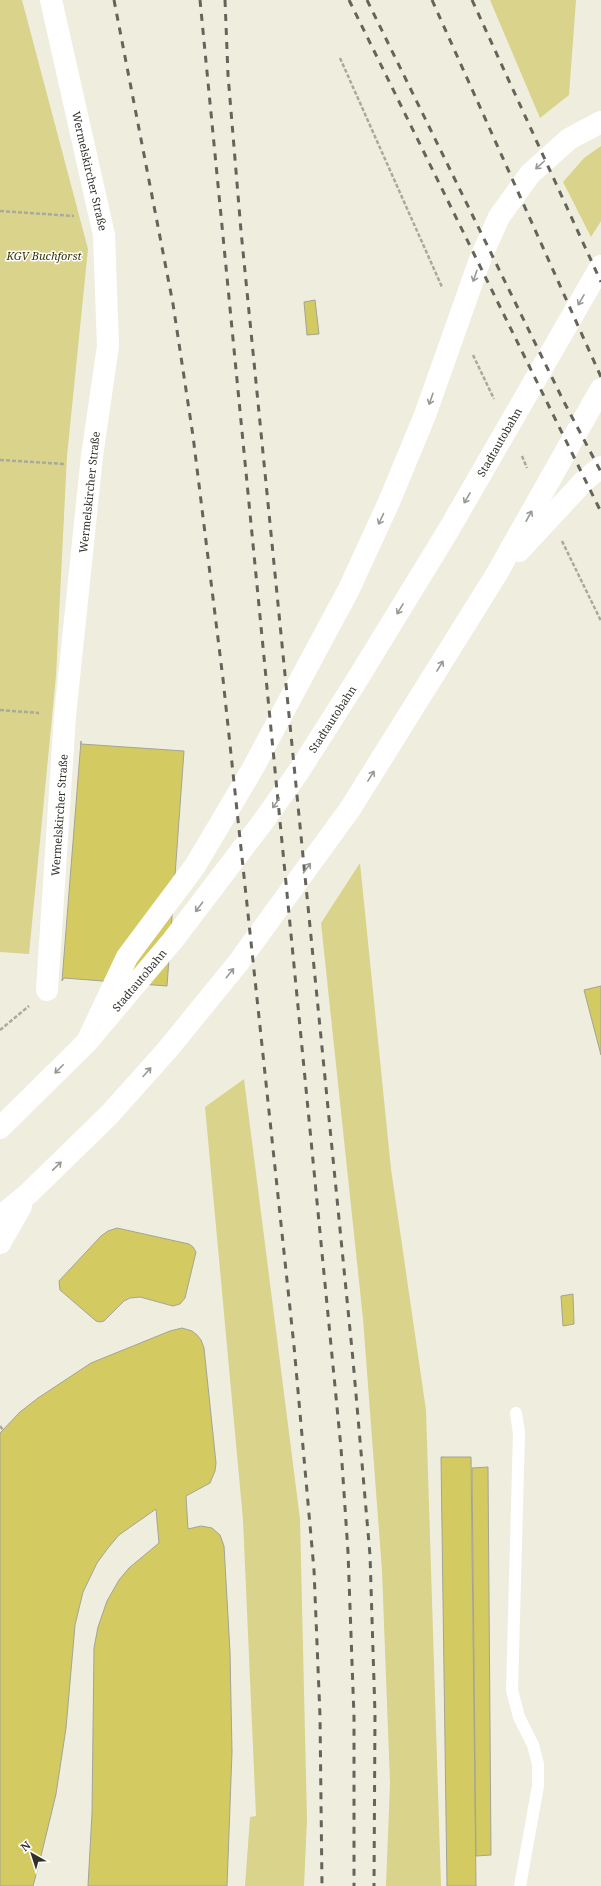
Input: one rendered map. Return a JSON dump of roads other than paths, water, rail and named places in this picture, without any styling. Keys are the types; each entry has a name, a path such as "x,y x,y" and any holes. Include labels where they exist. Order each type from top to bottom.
{"main road":[{"name":"Wermelskircher Straße","path":"47,990 65,716 90,466 108,346 104,235 51,0"},
{"path":"86,1042 126,957 195,866 253,768 349,589 389,502 425,415 481,257 499,217 530,174 569,139 601,122"},
{"name":"Stadtautobahn","path":"0,1128 86,1042 174,940 262,823 299,770 355,683 448,532 601,266"},
{"path":"0,1217 29,1193 109,1115 168,1050 238,963 350,809 496,575 601,389"},
{"path":"496,575 584,481 601,467"},
{"path":"0,1243 29,1193"}],"lane":[{"path":"516,1413 519,1433 512,1690 520,1717 533,1745 538,1764 538,1786 520,1886"}],"railway":[{"path":"114,0 173,304 193,436 223,679 294,1346 314,1570 320,1716 322,1886"},
{"path":"200,0 341,1448 348,1552 354,1717 354,1886"},
{"path":"225,0 228,75 241,231 353,1360 370,1555 375,1714 374,1886"},
{"path":"349,0 601,512"},
{"path":"367,0 563,400 601,472"},
{"path":"432,0 601,377"},
{"path":"472,0 601,282"}],"park label":[{"name":"KGV Buchforst","path":"44,255"}]}
